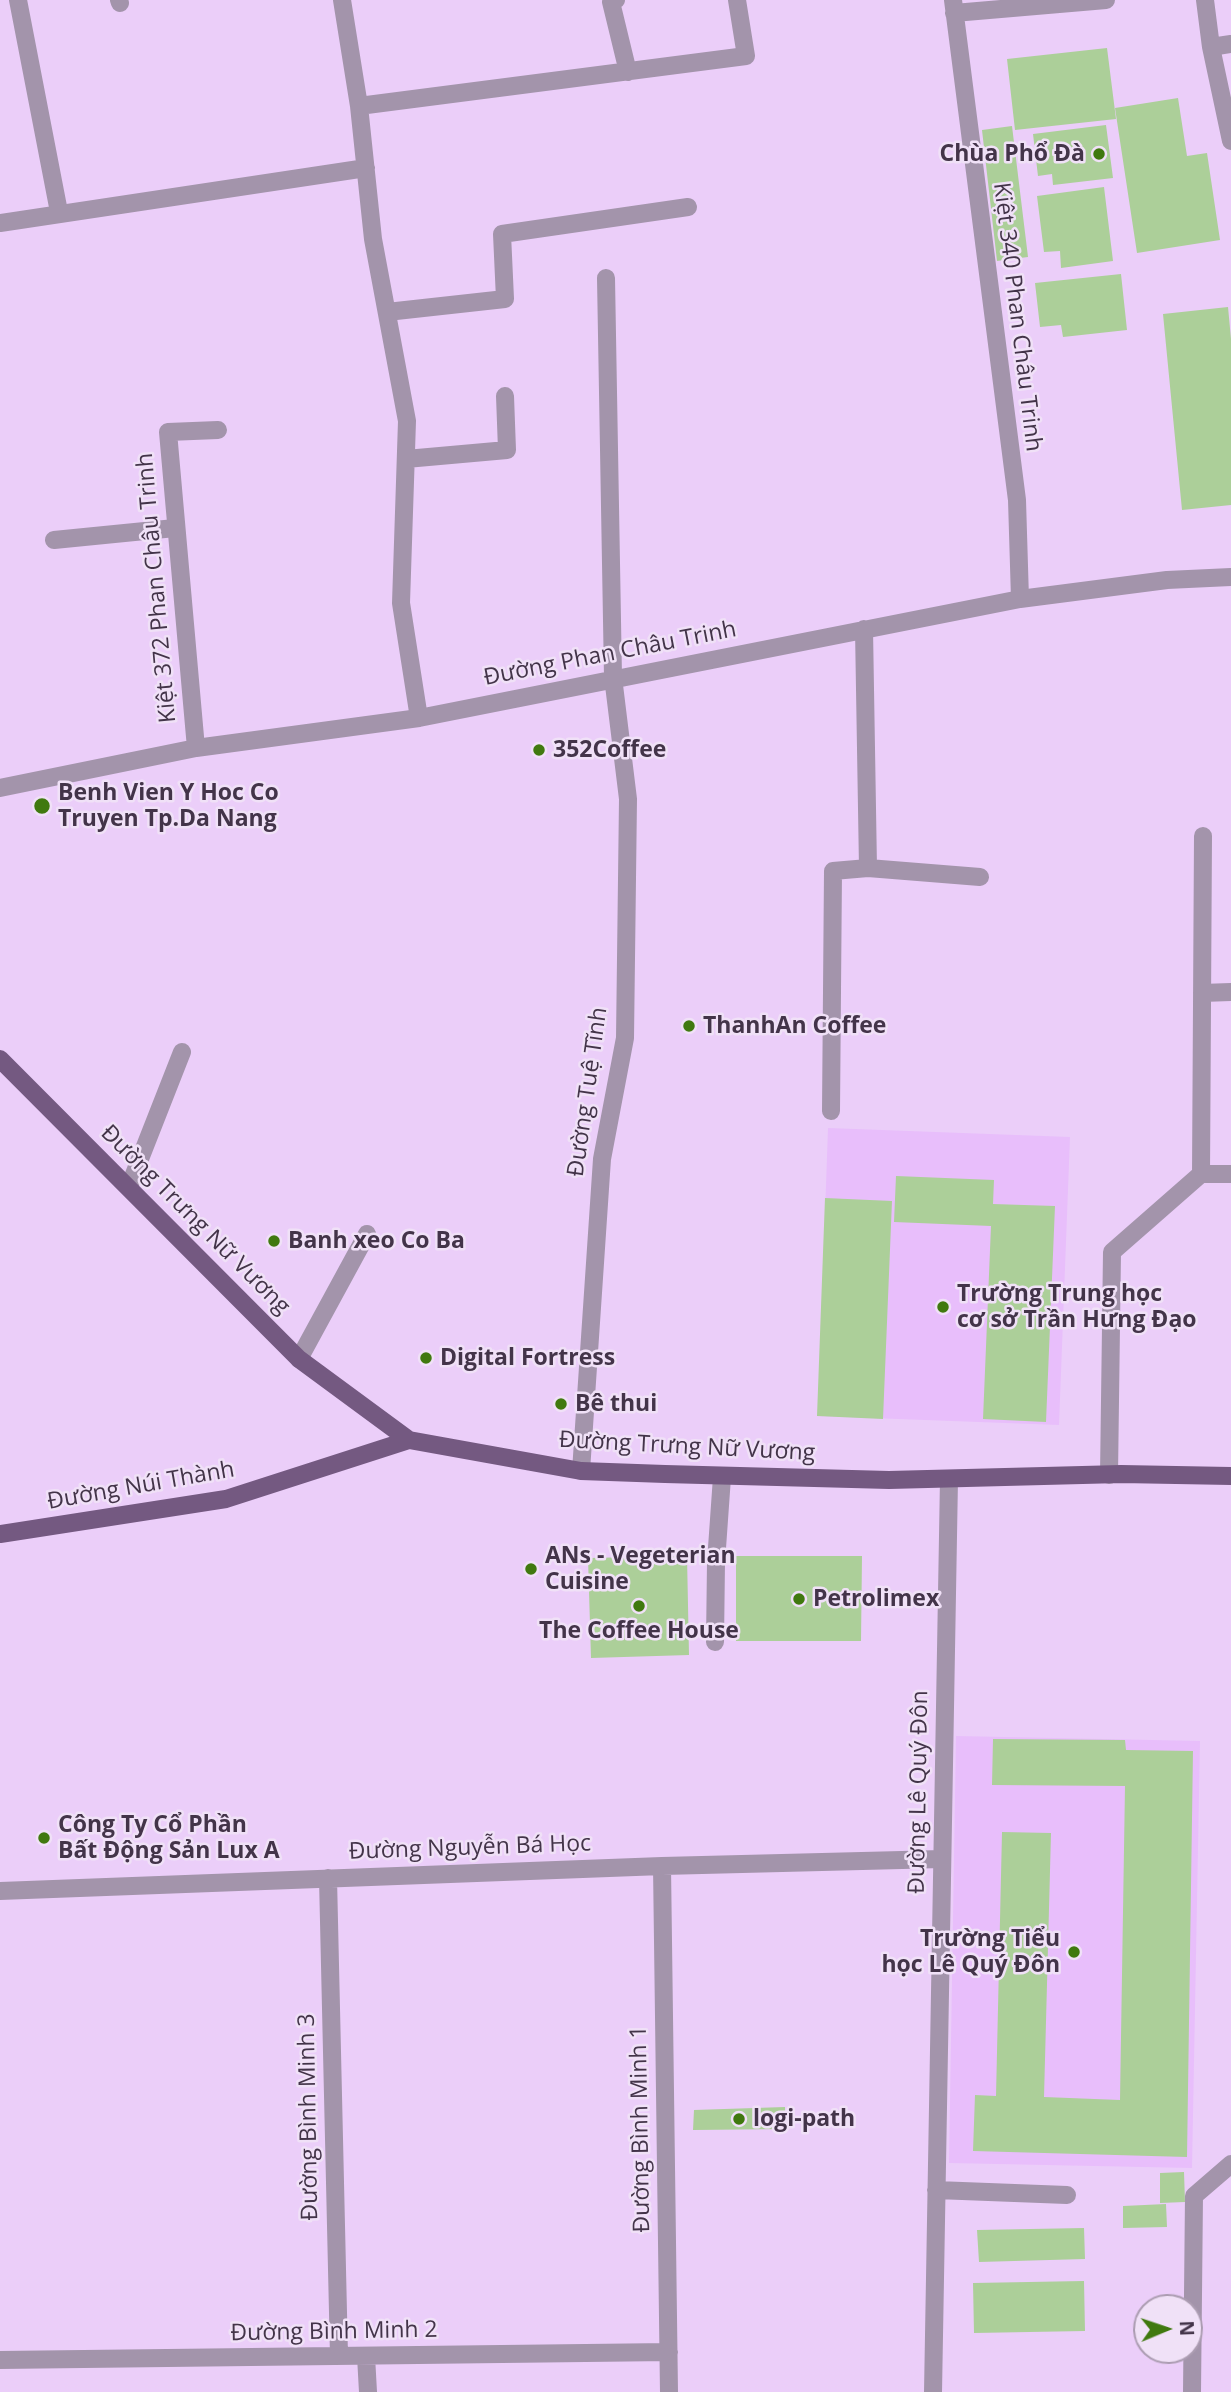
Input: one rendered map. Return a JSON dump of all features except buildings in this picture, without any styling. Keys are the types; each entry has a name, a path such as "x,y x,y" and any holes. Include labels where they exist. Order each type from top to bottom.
{"main road":[{"name":"Đường Trưng Nữ Vương","path":"0,1059 299,1359 409,1440 581,1471 722,1477 949,1479 1109,1475 1231,1476"},
{"name":"Đường Núi Thành","path":"0,1534 226,1499 409,1440"}],"street":[{"path":"18,0 59,212"},
{"path":"342,0 359,106 373,239 407,421 401,603 419,718"},
{"path":"616,0 611,2 628,72"},
{"path":"359,106 746,56 737,0"},
{"path":"953,6 1106,0"},
{"path":"1205,0 1210,47 1230,133"},
{"name":"Kiệt 340 Phan Châu Trinh","path":"953,6 1017,500 1020,599"},
{"path":"1210,47 1231,44"},
{"path":"0,223 59,212 366,169"},
{"path":"387,312 505,299 502,234 688,207"},
{"name":"Đường Tuệ Tĩnh","path":"581,1471 602,1159 625,1038 628,799 613,677 606,278"},
{"path":"406,459 507,450 505,396"},
{"name":"Kiệt 372 Phan Châu Trinh","path":"196,747 168,432 218,430"},
{"path":"54,540 175,528"},
{"name":"Đường Phan Châu Trinh","path":"0,788 196,747 419,718 613,677 1020,599 1167,580 1231,578"},
{"path":"864,629 868,868"},
{"path":"1201,1174 1203,836"},
{"path":"831,1111 833,872 868,868 980,877"},
{"path":"1202,993 1231,992"},
{"path":"129,1187 182,1052"},
{"path":"1109,1475 1112,1252 1201,1174 1231,1174"},
{"path":"299,1359 367,1234"},
{"path":"715,1642 716,1562 722,1477"},
{"name":"Đường Lê Quý Đôn","path":"933,2392 949,1479"},
{"name":"Đường Nguyễn Bá Học","path":"0,1891 662,1866 942,1859"},
{"name":"Đường Bình Minh 1","path":"662,1866 669,2392"},
{"name":"Đường Bình Minh 3","path":"328,1878 338,2356"},
{"path":"1192,2392 1194,2196 1231,2164"},
{"path":"936,2190 1067,2195"},
{"name":"Đường Bình Minh 2","path":"0,2360 668,2352"},
{"path":"366,2356 368,2392"}],"shaded area":[{"name":"Trường Trung học cơ sở Trần Hưng Đạo","path":"828,1128 1070,1137 1059,1425 818,1416"},
{"name":"Trường Tiểu học Lê Quý Đôn","path":"956,1736 1200,1741 1192,2168 949,2163"}],"place":[{"name":"Chùa Phổ Đà","path":"1099,154"},
{"name":"352Coffee","path":"539,750"},
{"name":"Benh Vien Y Hoc Co Truyen Tp.Da Nang","path":"42,806"},
{"name":"ThanhAn Coffee","path":"689,1026"},
{"name":"Banh xeo Co Ba","path":"274,1241"},
{"name":"Trường Trung học cơ sở Trần Hưng Đạo","path":"943,1307"},
{"name":"Digital Fortress","path":"426,1358"},
{"name":"Bê thui","path":"561,1404"},
{"name":"ANs - Vegeterian Cuisine","path":"531,1569"},
{"name":"Petrolimex","path":"799,1599"},
{"name":"The Coffee House","path":"639,1606"},
{"name":"Công Ty Cổ Phần Bất Động Sản Lux A","path":"44,1838"},
{"name":"Trường Tiểu học Lê Quý Đôn","path":"1074,1952"},
{"name":"logi-path","path":"739,2119"}]}
